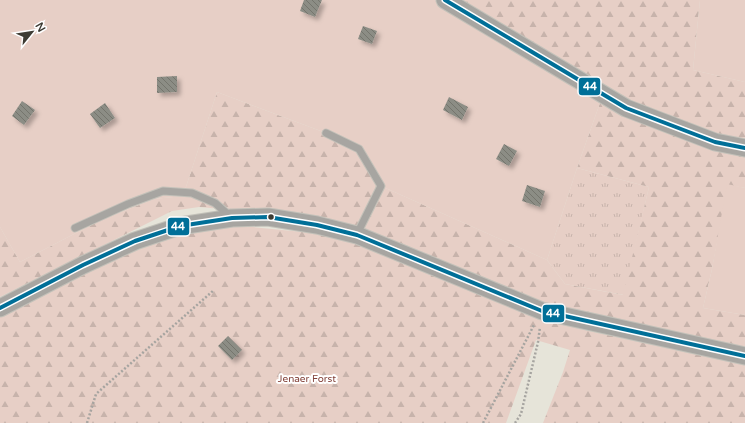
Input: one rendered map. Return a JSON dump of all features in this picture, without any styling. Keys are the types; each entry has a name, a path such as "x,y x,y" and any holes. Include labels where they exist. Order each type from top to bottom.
{"street":[{"path":"445,0 626,108 716,142 745,148"},
{"path":"0,308 83,265 135,241 180,226 232,218 268,217 294,220 357,235 542,311 745,356"}],"lane":[{"path":"326,133 360,149 381,186 357,235"},
{"path":"75,228 128,204 163,191 192,193 215,203 232,218"}],"path":[{"path":"87,423 96,394 214,290"},
{"path":"483,423 542,311"},
{"path":"515,423 521,414 538,342 542,311"}],"green space":[{"path":"0,0 435,0 601,100 547,260 381,186 359,149 326,133 217,92 183,196 154,199 101,220 20,262 0,227"},
{"path":"454,0 700,0 693,70 745,82 745,141 715,135 628,102"},
{"path":"700,0 745,0 745,82 693,70"},
{"path":"217,92 326,133 359,149 381,186 547,260 565,284 623,295 649,187 577,168 601,100 745,153 745,188 728,185 703,308 745,315 745,349 582,314 525,298 353,225 315,217 199,207 172,211 0,297 0,227 20,262 101,220 154,199 183,196"},
{"path":"577,168 649,187 624,295 565,284 547,260"},
{"path":"727,184 745,188 745,315 703,308 712,269"},
{"name":"Jenaer Forst","path":"232,225 313,233 354,242 509,306 580,329 745,365 745,423 543,423 570,350 536,340 506,423 0,423 0,315 84,272 132,252 181,234"}],"building":[{"path":"304,0 322,0 315,17 300,11"},
{"path":"363,26 377,31 372,44 358,39"},
{"path":"177,76 177,92 157,93 157,77"},
{"path":"449,97 468,107 462,120 443,110"},
{"path":"22,101 35,110 24,125 12,116"},
{"path":"105,103 115,118 100,128 90,114"},
{"path":"504,144 517,151 509,166 496,159"},
{"path":"527,185 545,191 540,207 522,201"},
{"path":"228,336 242,350 232,360 218,346"}],"transit line":[{"name":"44","path":"445,0 626,108 715,142 745,148"},
{"name":"44","path":"0,308 83,265 135,241 180,226 232,218 268,217 317,225 357,235 542,311 745,356"}]}
